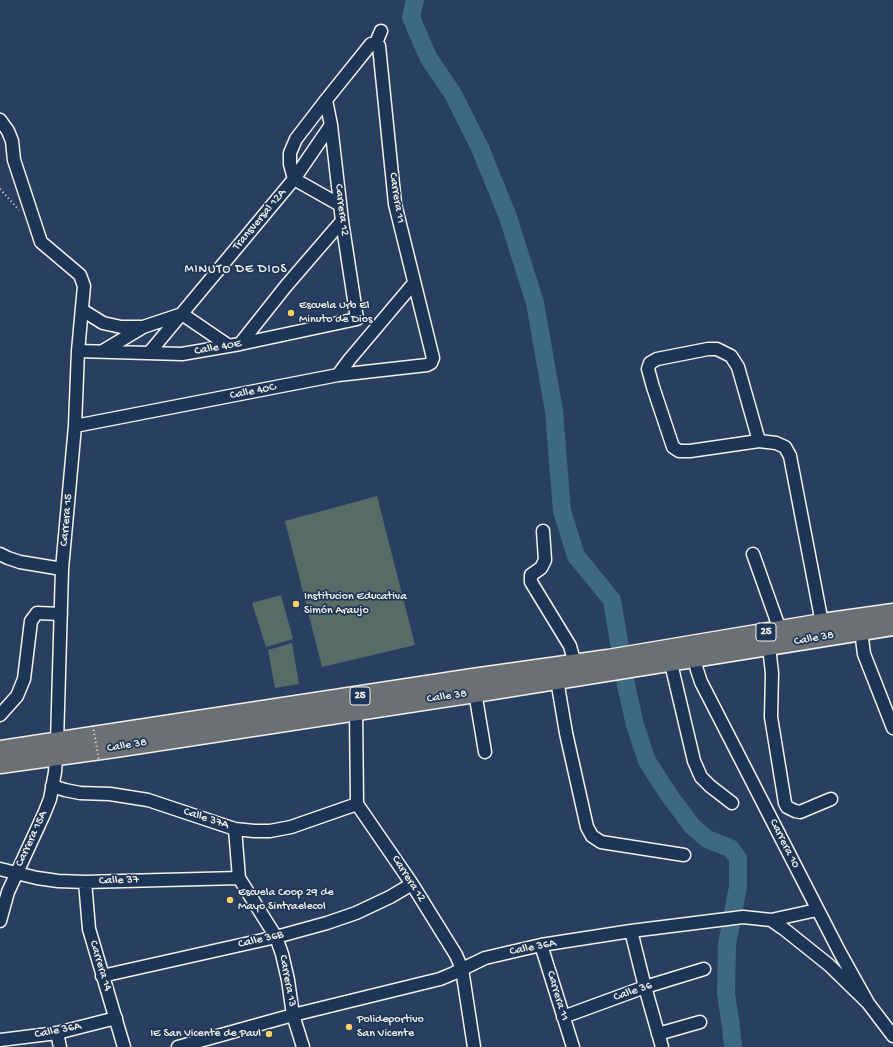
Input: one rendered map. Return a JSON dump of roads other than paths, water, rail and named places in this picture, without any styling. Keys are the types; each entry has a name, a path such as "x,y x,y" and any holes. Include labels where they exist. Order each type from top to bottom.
{"highway":[{"name":"Calle 38","path":"0,764 57,749 474,686 557,680 608,666 693,652 780,630 893,613"},
{"name":"Calle 38","path":"693,652 769,647 893,626"},
{"name":"Calle 38","path":"0,750 115,748 356,710 575,664 608,666"}],"street":[{"path":"376,43 381,31"},
{"name":"Transversal 12A","path":"294,178 290,164 290,154 293,145 326,100 371,44 376,43"},
{"name":"Carrera 11","path":"376,43 379,46 395,204 433,358 431,363"},
{"name":"Carrera 12","path":"326,100 356,319"},
{"name":"Carrera 15","path":"0,120 8,131 12,141 14,160 41,242 80,275 84,286 78,351 75,426 62,569 57,749"},
{"name":"Transversal 12A","path":"149,353 294,178 330,126"},
{"path":"294,178 340,205"},
{"path":"103,351 143,327 182,314 235,345 342,221"},
{"path":"338,375 414,283"},
{"path":"82,310 103,323 121,327 143,327"},
{"name":"Calle 40E","path":"78,351 182,354 235,345 356,319"},
{"path":"759,441 738,367 731,356 717,349 708,349 657,359 650,363 648,369 673,447 679,451 690,451 759,441 776,443 785,447 790,456 822,623"},
{"name":"Calle 40C","path":"75,426 338,375 427,365 431,363"},
{"path":"543,531 545,560 541,568 531,575 531,582 570,646 575,664"},
{"path":"0,554 20,562 62,569"},
{"path":"753,554 780,630"},
{"path":"0,715 17,696 24,679 31,621 37,613 61,614"},
{"path":"861,631 864,654 893,728"},
{"path":"769,647 772,673 770,717 784,803 787,807 794,811 800,812 831,799"},
{"name":"Carrera 10","path":"693,652 701,682 817,910 868,1003 893,1036"},
{"path":"669,656 694,761 702,777 710,786 732,803"},
{"path":"557,680 566,733 587,827 592,836 601,842 684,855"},
{"path":"474,686 484,752"},
{"path":"356,710 358,804"},
{"name":"Carrera 15A","path":"0,921 8,892 50,799 57,749"},
{"name":"Calle 37A","path":"52,786 80,793 110,794 148,800 235,829 270,831 292,827 358,804"},
{"name":"Carrera 12","path":"358,804 412,884 449,943 462,969 474,1047"},
{"name":"Carrera 13","path":"235,829 239,878 276,937 282,954 288,980 293,1015 303,1047"},
{"name":"Calle 37","path":"0,870 58,881 85,882 239,878"},
{"name":"Carrera 14","path":"85,882 89,929 124,1047"},
{"name":"Calle 36B","path":"102,976 276,937 356,913 390,897 412,884"},
{"path":"771,920 817,910"},
{"name":"Calle 36A","path":"178,1047 293,1015 440,979 485,958 541,945 631,931 743,917 771,920 796,937 829,964 868,1003"},
{"path":"631,931 662,1047"},
{"name":"Carrera 11","path":"541,945 573,1047"},
{"name":"Calle 36","path":"564,1017 645,987 704,969"},
{"name":"Calle 36A","path":"0,1040 57,1033 116,1018"},
{"path":"658,1034 700,1022"},
{"path":"57,1033 60,1047"}],"waterway":[{"path":"415,0 411,17 428,57 453,94 480,148 508,217 535,303 554,411 562,511 576,556 612,600 626,685 635,725 647,761 669,795 692,826 707,839 730,848 738,858 738,887 727,944 726,994 733,1047"}],"place":[{"name":"Escuela Urb El Minuto de Dios","path":"291,313"},
{"name":"Institucion Educativa Simón Araujo","path":"296,604"},
{"name":"Escuela Coop 29 de Mayo Sintraelecol","path":"230,900"},
{"name":"Polideportivo San Vicente","path":"349,1027"},
{"name":"IE San Vicente de Paul","path":"269,1034"}],"district":[{"name":"MINUTO DE DIOS","path":"236,270"}]}
